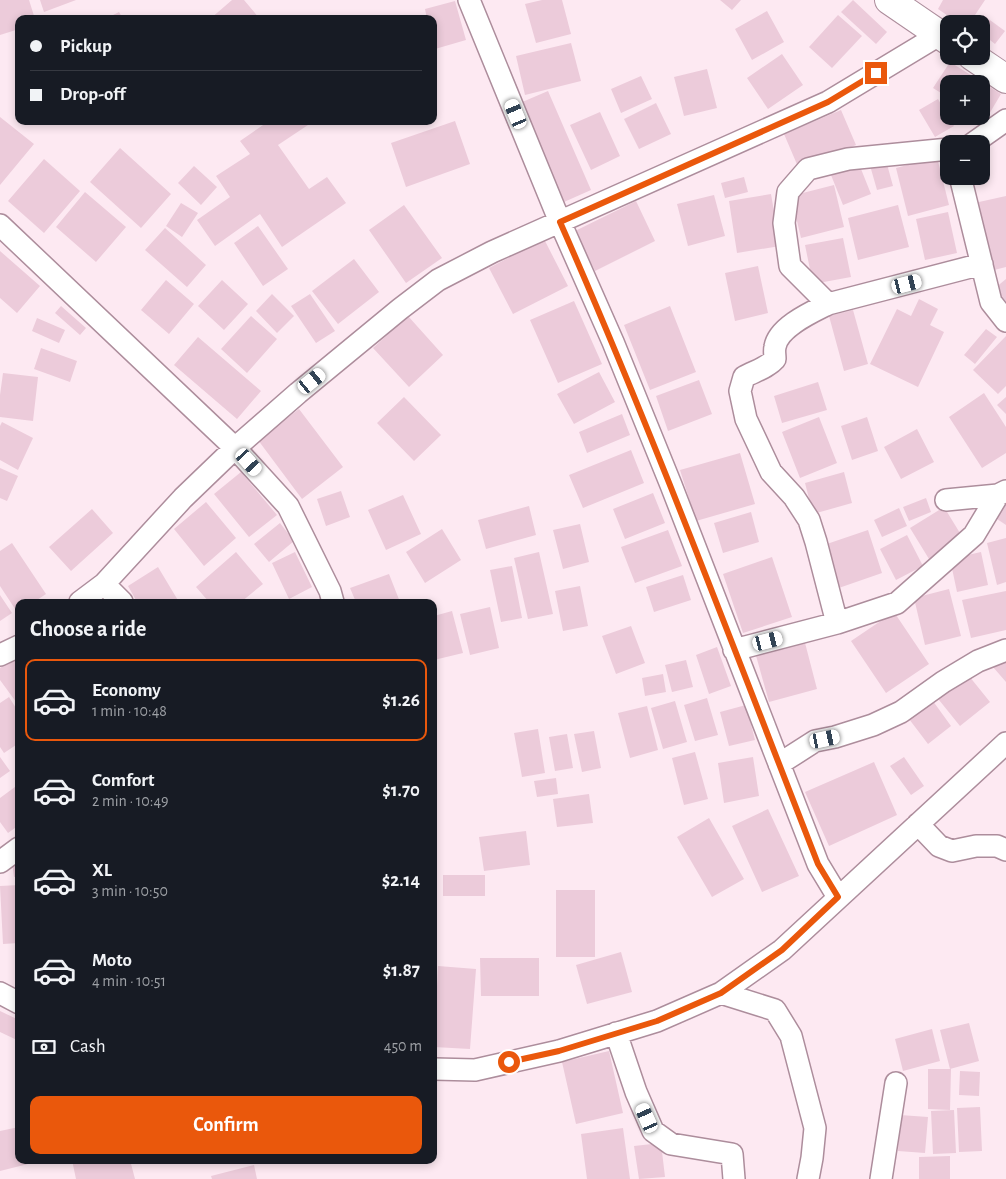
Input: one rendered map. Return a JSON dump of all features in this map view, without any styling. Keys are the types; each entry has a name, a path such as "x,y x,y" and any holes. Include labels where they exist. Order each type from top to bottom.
{"highway":[{"path":"889,0 940,35"},
{"path":"985,65 1006,79"}],"street":[{"path":"469,0 560,222 613,342 818,864 838,897"},
{"path":"84,599 104,584 184,498 236,448 298,393 438,280 492,252 828,102 940,40"},
{"path":"985,135 1006,120"},
{"path":"828,304 790,266 784,223 788,192 808,169 848,159 940,151"},
{"path":"962,185 991,302 1006,321"},
{"path":"0,225 236,448 288,506 332,599"},
{"path":"837,623 816,542 808,520 794,497 771,472 746,419 740,391 744,377 756,370 769,366 775,359 775,346 792,324 810,312 828,304 982,264"},
{"path":"734,650 837,623 897,602 974,535 1002,493"},
{"path":"946,500 1002,493"},
{"path":"104,584 119,599"},
{"path":"0,655 15,648"},
{"path":"779,764 815,741 835,737 901,712 943,682 978,661 1006,650"},
{"path":"437,1068 475,1070 559,1051 657,1021 721,993 782,950 1006,743"},
{"path":"918,824 939,846 952,852 976,846 997,846 1006,850"},
{"path":"0,862 15,851"},
{"path":"0,993 15,1001"},
{"path":"721,993 775,1010 791,1036 815,1128 808,1179"},
{"path":"616,1033 636,1092 653,1131 671,1144 732,1154 734,1179"},
{"path":"881,1179 896,1083"}],"building":[{"path":"0,0 29,0 34,15 15,15 15,30 0,35"},
{"path":"40,0 76,0 44,12"},
{"path":"232,0 244,0 257,15 215,15"},
{"path":"542,0 562,0 571,34 536,43 525,4"},
{"path":"720,0 741,0 732,10"},
{"path":"853,0 887,32 876,44 841,12"},
{"path":"943,0 985,0 975,15 947,15 938,9"},
{"path":"455,1 466,40 437,48 437,15 426,15 425,9"},
{"path":"767,11 784,42 752,60 735,29"},
{"path":"838,15 862,36 832,68 809,47"},
{"path":"990,20 1005,31 995,44 990,40"},
{"path":"571,43 581,81 525,95 516,56"},
{"path":"782,54 803,85 768,109 747,78"},
{"path":"948,65 955,65 971,75 942,75"},
{"path":"707,69 717,108 684,116 674,77"},
{"path":"641,76 652,99 621,113 611,89"},
{"path":"940,77 940,92 933,88"},
{"path":"990,87 1001,94 990,113"},
{"path":"548,91 591,190 564,202 520,103"},
{"path":"938,99 940,102 940,125 954,126 935,137 919,110"},
{"path":"656,103 671,134 639,149 624,119"},
{"path":"841,110 856,145 799,169 784,134"},
{"path":"600,112 620,156 591,170 570,125"},
{"path":"0,117 34,144 0,185"},
{"path":"455,121 470,164 406,187 391,143"},
{"path":"263,125 308,125 278,145 309,189 327,177 346,203 282,247 260,214 215,246 197,220 230,197 216,176 250,154 240,141"},
{"path":"120,148 171,194 141,228 90,182"},
{"path":"885,157 893,186 877,190 869,162"},
{"path":"937,157 940,169 940,185 944,185 949,205 908,216 896,168"},
{"path":"44,159 80,191 44,233 8,201"},
{"path":"857,159 871,194 843,205 829,170"},
{"path":"194,166 217,187 201,205 178,183"},
{"path":"744,177 748,192 725,198 721,183"},
{"path":"834,185 844,227 801,238 791,196"},
{"path":"85,192 126,227 96,262 56,227"},
{"path":"771,194 780,246 737,253 729,201"},
{"path":"714,195 725,236 688,246 677,204"},
{"path":"1006,196 1006,267 986,272 970,204"},
{"path":"636,201 655,241 595,271 575,231"},
{"path":"181,203 198,213 182,237 166,226"},
{"path":"404,205 442,258 406,283 369,230"},
{"path":"898,205 909,247 858,260 848,218"},
{"path":"948,212 957,253 925,260 916,219"},
{"path":"258,226 288,269 263,286 234,243"},
{"path":"165,228 206,265 187,287 145,250"},
{"path":"843,238 851,277 813,284 805,245"},
{"path":"544,239 568,286 513,314 489,268"},
{"path":"0,251 40,286 17,313 0,298"},
{"path":"354,259 379,292 338,324 312,291"},
{"path":"758,266 768,313 735,321 725,273"},
{"path":"1006,279 1006,302 995,288"},
{"path":"166,280 194,304 169,334 141,310"},
{"path":"222,280 248,304 224,330 198,306"},
{"path":"272,294 294,316 277,333 256,311"},
{"path":"310,294 335,331 316,343 291,306"},
{"path":"919,299 938,309 930,325 944,332 918,387 870,364 897,309 911,316"},
{"path":"574,301 602,364 558,383 530,320"},
{"path":"61,306 86,328 80,335 55,313"},
{"path":"670,306 696,372 650,390 624,325"},
{"path":"853,310 868,364 844,371 829,316"},
{"path":"251,316 277,339 247,373 221,349"},
{"path":"408,316 443,355 409,387 373,348"},
{"path":"37,318 65,330 59,343 32,331"},
{"path":"986,329 997,337 975,364 964,355"},
{"path":"1006,336 1006,386 998,394 973,370"},
{"path":"198,337 261,391 237,419 174,365"},
{"path":"41,348 77,361 70,382 34,369"},
{"path":"599,372 615,402 574,424 557,394"},
{"path":"3,373 38,377 33,421 0,417"},
{"path":"699,380 712,414 668,431 656,396"},
{"path":"818,382 827,410 782,423 774,396"},
{"path":"984,393 1006,427 1006,453 982,468 949,417"},
{"path":"404,397 441,435 414,461 377,423"},
{"path":"1006,397 1006,414 997,405"},
{"path":"299,409 343,467 302,499 258,440"},
{"path":"622,414 630,435 587,453 579,432"},
{"path":"819,417 837,463 800,478 782,432"},
{"path":"867,417 878,451 852,460 841,426"},
{"path":"2,422 33,438 18,470 0,460 0,426"},
{"path":"917,429 934,462 901,479 884,447"},
{"path":"631,450 644,483 583,508 569,475"},
{"path":"740,453 755,504 696,521 680,470"},
{"path":"0,468 18,476 7,501 0,498"},
{"path":"241,472 277,515 249,537 214,494"},
{"path":"844,472 852,503 813,514 805,483"},
{"path":"341,491 350,517 326,526 317,499"},
{"path":"653,493 665,523 625,539 613,509"},
{"path":"403,495 421,534 386,550 368,510"},
{"path":"926,498 931,512 909,521 903,507"},
{"path":"1006,500 1006,525 994,517"},
{"path":"206,502 236,538 204,566 174,529"},
{"path":"529,506 536,535 486,549 478,520"},
{"path":"944,507 963,538 929,559 910,528"},
{"path":"899,508 907,526 882,537 874,520"},
{"path":"92,509 113,533 71,571 49,547"},
{"path":"751,512 759,542 723,553 714,523"},
{"path":"280,523 294,541 269,562 254,544"},
{"path":"580,524 589,562 563,569 553,530"},
{"path":"442,529 461,560 425,583 406,552"},
{"path":"668,530 682,566 635,583 621,547"},
{"path":"868,530 882,573 833,590 818,547"},
{"path":"907,535 923,566 896,580 880,549"},
{"path":"1006,538 1006,582 997,585 987,543"},
{"path":"12,543 46,594 38,599 15,599 15,609 0,586 0,551"},
{"path":"236,552 263,584 245,599 206,599 196,587"},
{"path":"295,552 312,587 289,599 272,563"},
{"path":"539,552 553,614 528,619 514,558"},
{"path":"981,552 988,585 957,592 950,559"},
{"path":"772,557 792,617 743,633 723,574"},
{"path":"512,566 522,618 501,622 490,570"},
{"path":"158,567 177,599 135,599 128,586"},
{"path":"389,574 399,599 355,599 350,588"},
{"path":"683,575 691,600 654,612 646,587"},
{"path":"580,586 588,626 563,631 555,591"},
{"path":"949,589 961,636 925,645 914,598"},
{"path":"1006,591 1006,630 971,638 962,600"},
{"path":"0,595 12,613 0,621"},
{"path":"490,607 499,648 470,655 460,614"},
{"path":"452,611 463,653 437,659 437,615"},
{"path":"894,612 929,664 886,693 851,641"},
{"path":"631,626 645,663 616,674 602,636"},
{"path":"804,639 817,689 769,702 755,652"},
{"path":"717,647 731,686 709,694 696,655"},
{"path":"1006,655 1006,682 993,667"},
{"path":"15,657 15,701 0,680 0,668"},
{"path":"686,660 693,687 672,692 665,665"},
{"path":"965,671 990,702 960,726 935,695"},
{"path":"663,674 666,692 645,696 642,678"},
{"path":"9,697 15,707 15,746 4,753 0,747 0,703"},
{"path":"930,697 951,726 928,744 906,715"},
{"path":"707,698 718,735 695,741 684,705"},
{"path":"675,701 687,742 663,749 651,708"},
{"path":"746,705 755,740 729,746 720,712"},
{"path":"647,706 658,750 630,758 618,713"},
{"path":"538,729 545,773 522,777 514,733"},
{"path":"594,731 601,768 582,772 574,734"},
{"path":"567,734 573,768 555,771 549,737"},
{"path":"695,752 708,799 684,805 672,758"},
{"path":"0,757 10,771 0,778"},
{"path":"753,757 759,796 724,803 718,763"},
{"path":"904,757 924,786 911,795 890,766"},
{"path":"874,762 897,815 829,846 805,792"},
{"path":"556,778 558,794 537,797 534,781"},
{"path":"15,787 15,828 8,833 0,822 0,798"},
{"path":"589,794 593,823 557,827 553,799"},
{"path":"768,809 799,876 762,892 732,826"},
{"path":"709,818 744,879 712,897 677,837"},
{"path":"526,831 530,865 484,871 479,837"},
{"path":"11,856 15,856 14,877"},
{"path":"443,875 485,875 485,896 443,896"},
{"path":"15,885 15,943 3,944 0,886"},
{"path":"556,890 595,890 595,957 556,957"},
{"path":"621,952 632,992 587,1004 576,965"},
{"path":"480,958 539,958 539,996 481,996"},
{"path":"438,966 476,969 470,1049 437,1047"},
{"path":"0,1011 15,1018 15,1039 0,1032"},
{"path":"969,1023 979,1061 950,1069 940,1030"},
{"path":"932,1029 940,1061 903,1071 895,1039"},
{"path":"609,1051 623,1113 576,1124 562,1062"},
{"path":"928,1069 951,1069 950,1110 928,1109"},
{"path":"960,1071 980,1072 979,1096 959,1095"},
{"path":"980,1107 982,1151 959,1152 957,1108"},
{"path":"954,1110 956,1153 933,1154 931,1111"},
{"path":"900,1115 928,1117 925,1153 898,1151"},
{"path":"15,1128 15,1164 28,1164 0,1171 0,1131"},
{"path":"623,1128 630,1179 587,1179 581,1134"},
{"path":"661,1143 665,1177 639,1179 634,1146"},
{"path":"950,1156 950,1179 919,1179 919,1157"},
{"path":"73,1164 131,1164 135,1179 76,1179"},
{"path":"254,1165 257,1179 212,1179 211,1176"}],"route":[{"path":"509,1062 559,1051 657,1021 721,993 782,950 838,897 818,864 671,486 613,342 560,222 828,102 876,73"}]}
